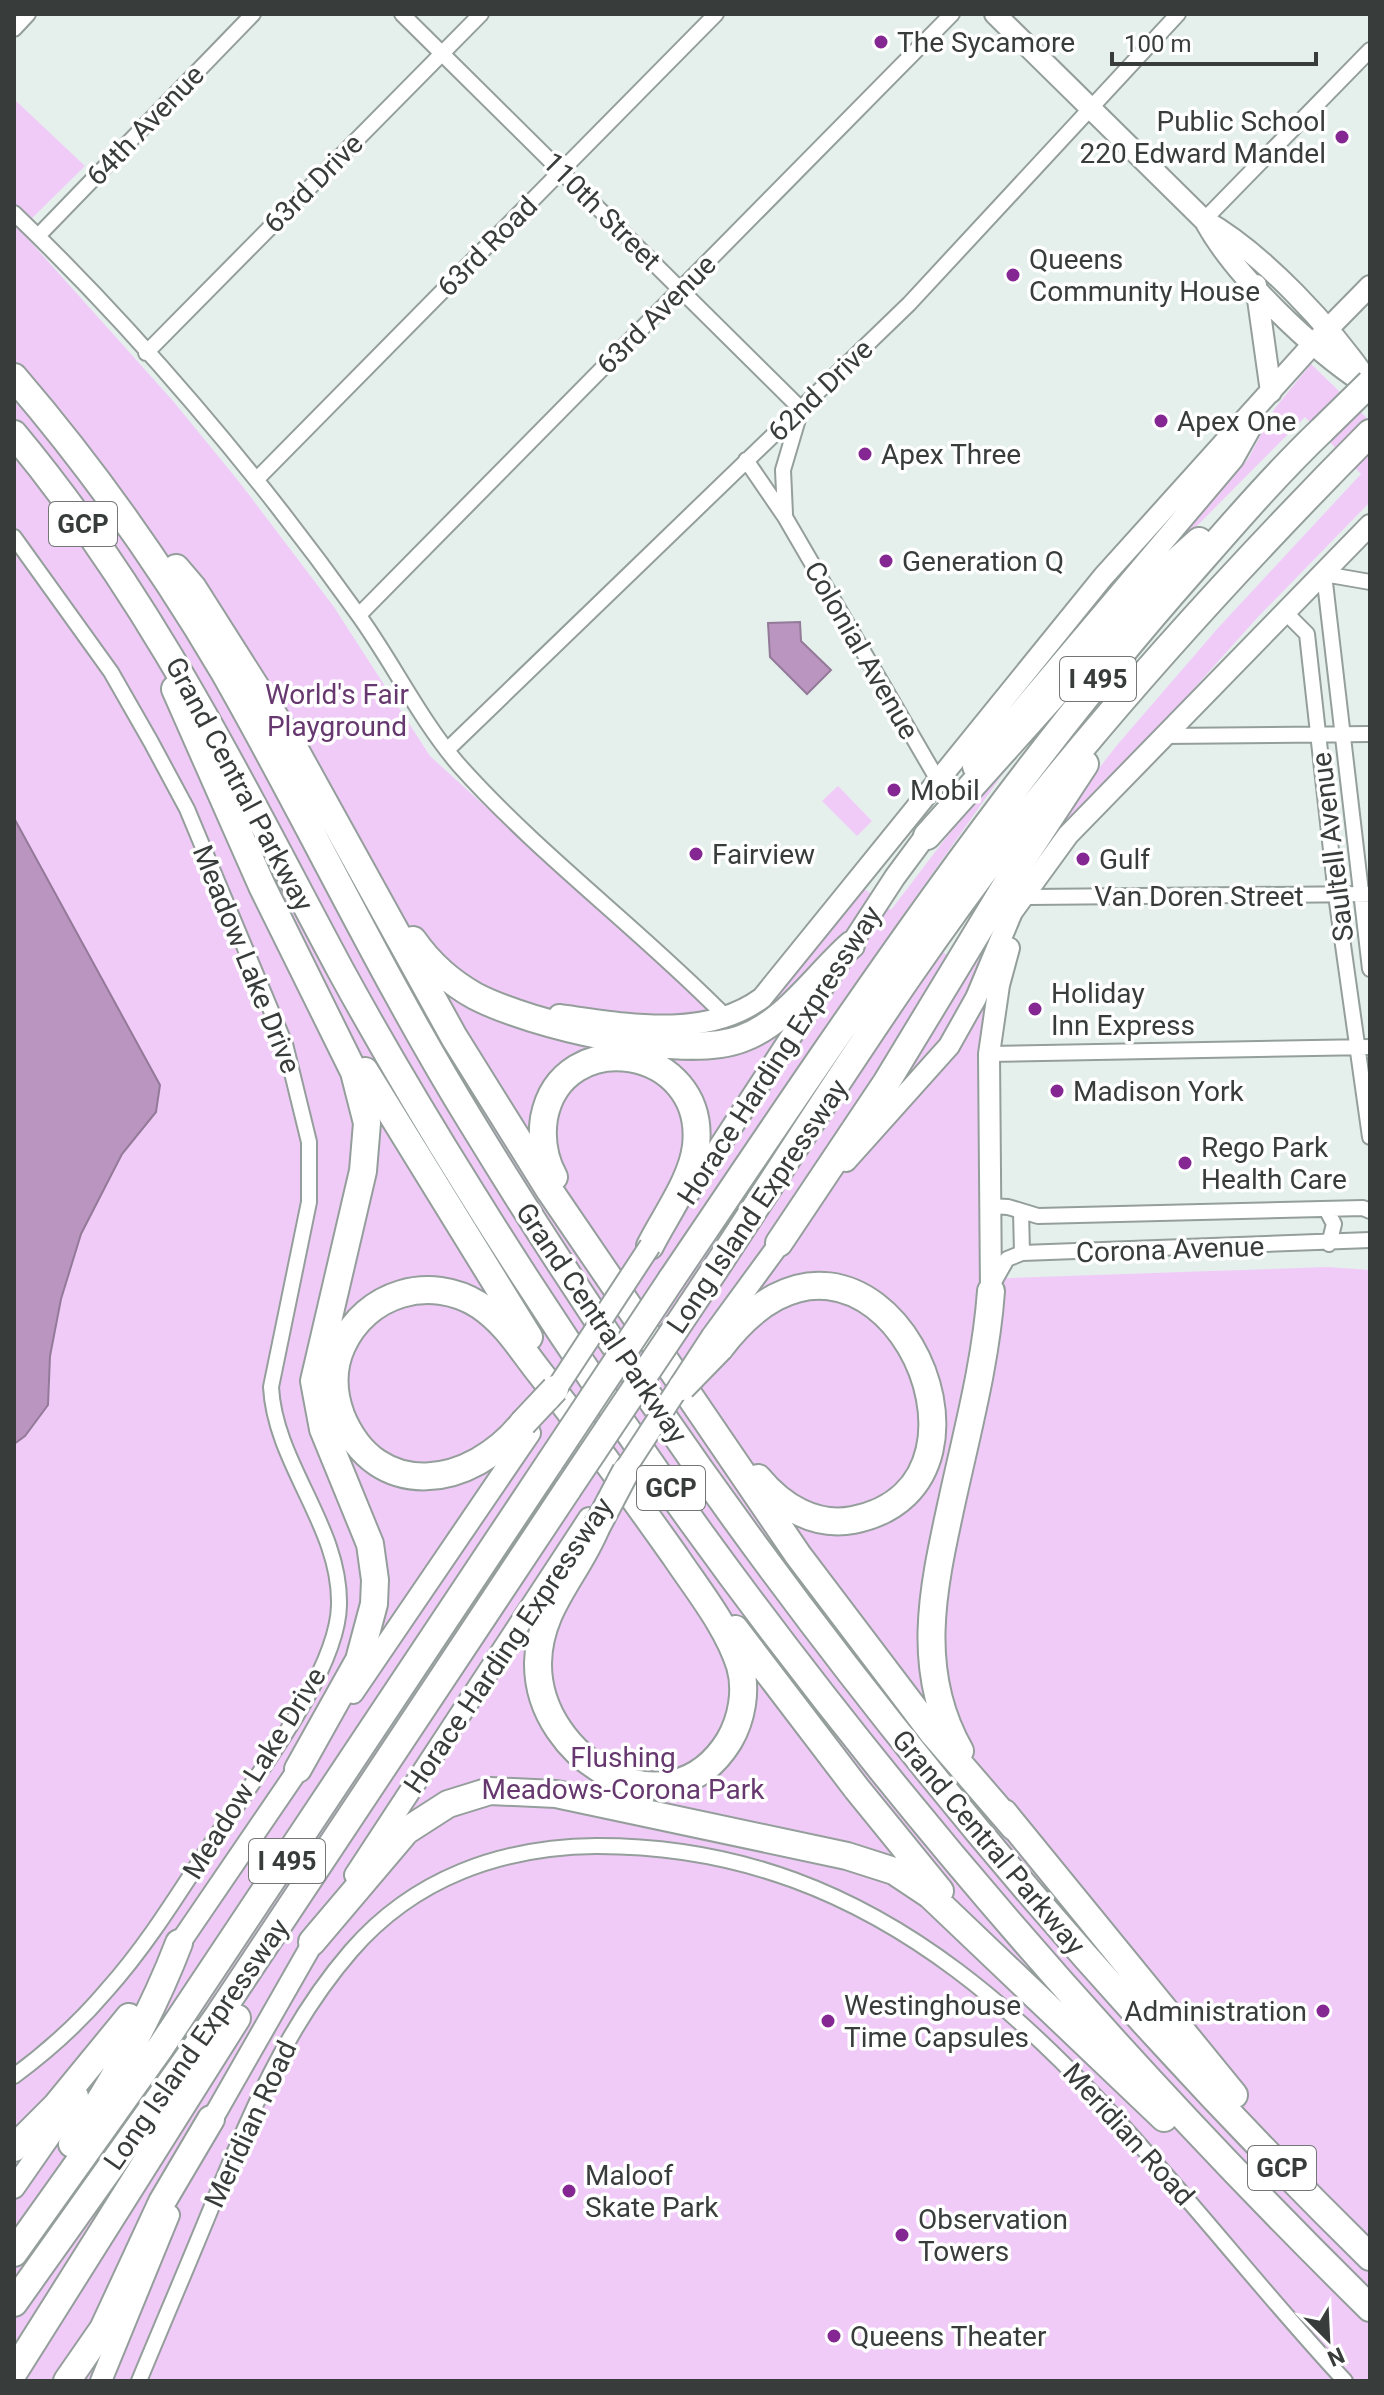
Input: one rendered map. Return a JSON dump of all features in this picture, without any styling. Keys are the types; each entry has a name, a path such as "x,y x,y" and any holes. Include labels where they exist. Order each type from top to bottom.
{"highway":[{"name":"Grand Central Parkway","path":"14,377 83,462 170,584 222,670 391,984 484,1144 564,1269 748,1536 866,1694 990,1848 1144,2022 1365,2252"},
{"name":"Long Island Expressway","path":"14,2253 158,2051 894,949 997,807 1140,630 1288,462 1370,385"},
{"name":"Long Island Expressway","path":"14,2303 218,2016 935,941 1054,781 1250,558 1370,433"},
{"name":"Grand Central Parkway","path":"14,434 140,605 204,711 349,985 430,1125 544,1304 716,1552 841,1722 983,1895 1130,2060 1370,2308"},
{"path":"83,462 193,588 347,839 429,960 461,988 492,1004 552,1022 681,1048 710,1046 741,1039 764,1027 851,945"},
{"path":"927,836 1159,577 1288,462"},
{"path":"140,605 245,850 327,1012 359,1084 367,1136 363,1171 317,1359 315,1392 323,1429 370,1544 375,1592 368,1638 359,1660 298,1769"},
{"path":"779,1243 886,1083 1119,706"},
{"path":"347,839 454,1037 550,1191 609,1274 709,1427 840,1612 932,1732 1365,2252"},
{"path":"327,1012 576,1416 692,1582 739,1662 743,1700 736,1727 713,1760 676,1781 649,1785 610,1776 584,1759 561,1734 547,1708 539,1677 540,1644 547,1615 592,1523 626,1471"},
{"path":"609,1274 551,1171 543,1137 545,1114 554,1092 571,1073 594,1061 622,1057 650,1062 680,1085 692,1108 696,1133 691,1168 650,1246"},
{"path":"834,1288 859,1295 882,1308 914,1349 929,1388 932,1419 929,1447 910,1486 889,1505 862,1517 823,1520 798,1512 760,1480 720,1422 680,1380 716,1342 754,1314 794,1292 834,1288"},
{"path":"555,1389 526,1428 504,1446 470,1469 433,1477 395,1471 364,1451 340,1411 334,1378 342,1345 364,1316 394,1296 417,1290 454,1293 479,1305 503,1324 576,1416"},
{"path":"991,1291 985,1345 935,1576 929,1648 936,1691 952,1736 1014,1827"},
{"path":"692,1582 731,1623 905,1849 1000,1960"},
{"path":"14,2363 286,1938 337,1865 384,1767"},
{"path":"312,1942 393,1842 412,1826 463,1798 518,1790 556,1794 880,1865 930,1895 1131,2088 1336,2275"},
{"path":"14,2232 131,2052 156,2004 179,1943"},
{"path":"14,2148 56,2106 129,2017"},
{"path":"67,2381 108,2321 162,2202 211,2119"},
{"path":"14,2372 55,2303"}],"main road":[{"path":"995,14 1204,220 1228,234 1327,329 1370,385"},
{"path":"1204,220 1217,244 1313,344 1332,362 1370,385"},
{"path":"1256,285 1271,392"},
{"name":"Horace Harding Expressway","path":"727,1018 762,998 781,977 1103,577 1313,344 1370,286"},
{"name":"Horace Harding Expressway","path":"555,1389 966,777 1233,459 1271,392"},
{"path":"716,1342 779,1243 856,1148 949,1046 976,998 1012,912 1076,825 1370,525"},
{"path":"991,1291 989,1054 1004,964 1038,873"},
{"path":"492,1004 640,1023 698,1024 727,1018"},
{"name":"Horace Harding Expressway","path":"626,1471 680,1380"},
{"path":"14,2188 526,1428"},
{"name":"Horace Harding Expressway","path":"101,2381 211,2119 312,1942 592,1523"}],"street":[{"path":"14,29 28,14"},
{"name":"64th Avenue","path":"38,236 253,14"},
{"name":"110th Street","path":"402,14 801,409"},
{"name":"63rd Drive","path":"146,353 481,14"},
{"name":"63rd Road","path":"257,479 716,14"},
{"name":"63rd Avenue","path":"359,615 952,14"},
{"name":"62nd Drive","path":"447,750 909,304 1178,14"},
{"path":"1204,220 1370,50"},
{"path":"14,213 146,353 257,479 359,615 447,750 570,873 727,1018"},
{"name":"Colonial Avenue","path":"785,517 783,470 801,409"},
{"name":"Colonial Avenue","path":"746,460 785,517 939,782"},
{"name":"Meadow Lake Drive","path":"14,537 111,672 158,755 211,863 285,1044 309,1142 309,1202 271,1387 272,1401 280,1431 333,1557 340,1607 334,1638 302,1703 145,1943 77,2023 14,2076"},
{"path":"1324,574 1370,582"},
{"name":"Saultell Avenue","path":"1324,574 1340,735 1365,894 1370,969"},
{"path":"1285,612 1307,634 1329,638"},
{"name":"Saultell Avenue","path":"1307,634 1336,895 1364,1047 1370,1137"},
{"path":"1164,736 1370,734"},
{"name":"Van Doren Street","path":"1029,897 1365,894"},
{"path":"989,1054 1364,1047"},
{"name":"Corona Avenue","path":"988,1206 1038,1216 1326,1209 1370,1211"},
{"path":"1326,1209 1334,1224 1329,1244"},
{"path":"991,1291 1000,1266 1007,1259 1022,1253 1021,1211"},
{"name":"Corona Avenue","path":"1022,1253 1329,1244 1370,1240"},
{"name":"Meridian Road","path":"139,2381 261,2091 302,2017 353,1949 403,1902 455,1873 512,1855 612,1846 682,1853 785,1879 886,1924 952,1965 1015,2014 1089,2086 1345,2381"}],"green space":[{"name":"Flushing Meadows-Corona Park","path":"14,99 85,166 20,230 173,401 240,483 334,607 430,756 721,1021 796,959 857,883 891,910 967,810 1014,758 901,918 970,974 1052,828 1118,744 1218,628 1361,474 1305,417 1173,550 1171,547 1248,459 1275,408 1311,364 1370,421 1370,502 1257,618 1155,732 1055,833 1022,883 992,992 979,1279 1327,1267 1370,1270 1370,2381 14,2381"},
{"path":"838,786 872,821 857,836 822,801"}],"shaded area":[{"path":"800,622 801,641 831,670 807,694 770,657 768,623"},
{"path":"14,818 160,1085 156,1112 122,1154 81,1234 61,1299 50,1356 48,1405 25,1436 14,1444"}],"place":[{"name":"The Sycamore","path":"881,42"},
{"name":"Public School 220 Edward Mandel","path":"1342,137"},
{"name":"Queens Community House","path":"1013,275"},
{"name":"Apex One","path":"1161,421"},
{"name":"Apex Three","path":"865,454"},
{"name":"Generation Q","path":"886,561"},
{"name":"Mobil","path":"894,790"},
{"name":"Fairview","path":"696,854"},
{"name":"Gulf","path":"1083,859"},
{"name":"Holiday Inn Express","path":"1035,1009"},
{"name":"Madison York","path":"1057,1091"},
{"name":"Rego Park Health Care","path":"1185,1163"},
{"name":"Administration","path":"1323,2011"},
{"name":"Westinghouse Time Capsules","path":"828,2021"},
{"name":"Maloof Skate Park","path":"569,2191"},
{"name":"Observation Towers","path":"902,2235"},
{"name":"Queens Theater","path":"834,2336"}],"park label":[{"name":"World's Fair Playground","path":"337,710"}]}
